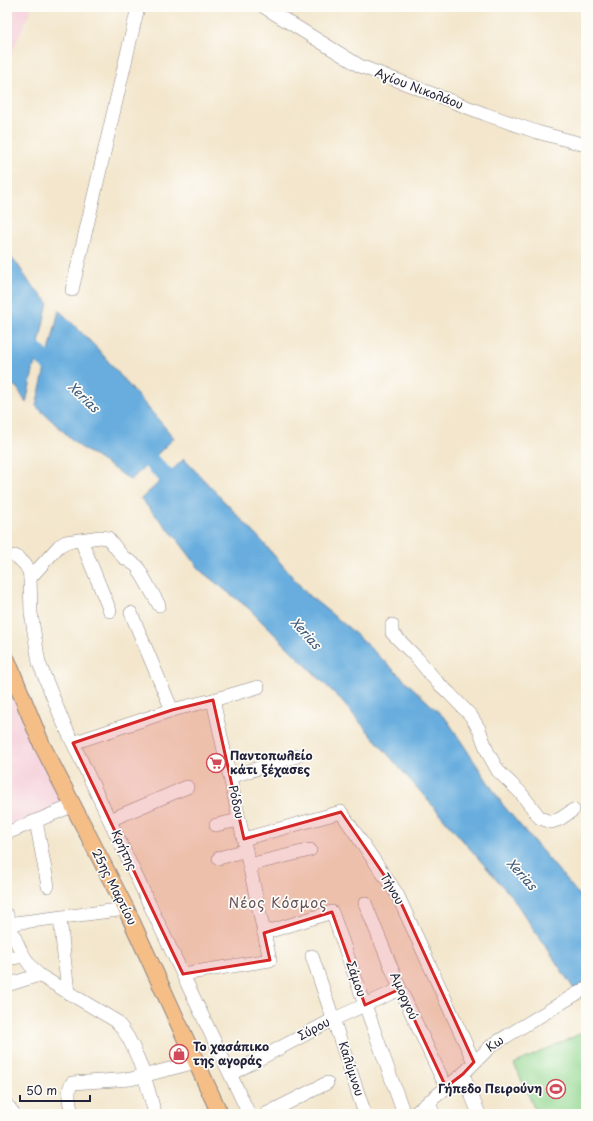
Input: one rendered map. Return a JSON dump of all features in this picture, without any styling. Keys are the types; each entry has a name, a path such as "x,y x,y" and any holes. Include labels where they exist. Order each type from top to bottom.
{"main road":[{"name":"25ης Μαρτίου","path":"8,660 42,745 126,909 220,1114"}],"street":[{"path":"72,290 138,7"},
{"name":"Αγίου Νικολάου","path":"264,7 360,66 536,132 586,145"},
{"path":"30,578 59,546 66,542 100,537 108,538 123,557 138,566 158,605"},
{"path":"81,540 110,611"},
{"name":"Κρήτης","path":"15,556 27,566 30,573 31,614 39,663 73,742 249,1114"},
{"path":"131,613 172,710"},
{"path":"392,625 392,633 417,658 436,682 455,698 471,716 479,729 488,753 498,771 520,792 540,818 550,822 560,819 573,810"},
{"path":"73,742 172,710 258,687"},
{"name":"Ρόδου","path":"183,974 270,960 213,700"},
{"path":"230,777 298,756"},
{"path":"110,820 187,787"},
{"path":"7,833 72,806"},
{"name":"Τήνου","path":"245,845 341,812 398,894 474,1062"},
{"path":"216,825 240,820"},
{"path":"36,821 48,886"},
{"path":"219,858 245,845"},
{"path":"249,865 310,850"},
{"name":"Αμοργού","path":"365,903 400,989 446,1087"},
{"path":"126,909 60,918 8,921 23,956 30,967 39,975 116,1021 124,1029 144,1075 155,1114"},
{"name":"Σάμου","path":"264,933 332,912 404,1114"},
{"path":"60,918 68,993"},
{"path":"7,959 23,956"},
{"name":"Καλύμνου","path":"312,956 365,1114"},
{"path":"7,985 39,975"},
{"name":"Κω","path":"414,1114 463,1074 492,1045 586,988"},
{"name":"Σύρου","path":"230,1074 334,1019 400,989"},
{"path":"72,1114 69,1087 72,1084 131,1079 196,1062"},
{"path":"463,1074 479,1114"},
{"path":"266,1114 327,1083"},
{"path":"429,1101 434,1114"},
{"path":"7,1106 14,1114"}],"highlighted area":[{"path":"213,700 244,839 341,812 397,894 474,1062 463,1074 446,1087 400,989 365,1005 332,912 264,933 270,960 183,974 73,743 172,710"}],"shaded area":[{"path":"7,7 32,7 7,64"},
{"path":"7,683 34,747 64,807 7,829"}],"green space":[{"name":"Γήπεδο Πειρούνη","path":"586,1031 586,1114 537,1114 514,1064"}],"water":[{"path":"7,253 18,265 29,282 48,302 26,403 18,389 7,380"},
{"path":"59,310 96,347 174,438 131,480 79,446 36,406"},
{"path":"184,459 261,540 307,594 349,628 447,720 503,805 586,903 586,982 574,989 512,897 338,697 247,607 202,572 177,539 141,499"}],"waterway":[{"name":"Xerias","path":"7,323 63,377"},
{"name":"Xerias","path":"134,445 182,493"}],"place":[{"name":"Παντοπωλείο κάτι ξέχασες","path":"216,763"},
{"name":"Το χασάπικο της αγοράς","path":"179,1054"},
{"name":"Γήπεδο Πειρούνη","path":"556,1089"}],"district":[{"name":"Νέος Κόσμος","path":"278,903"}]}
